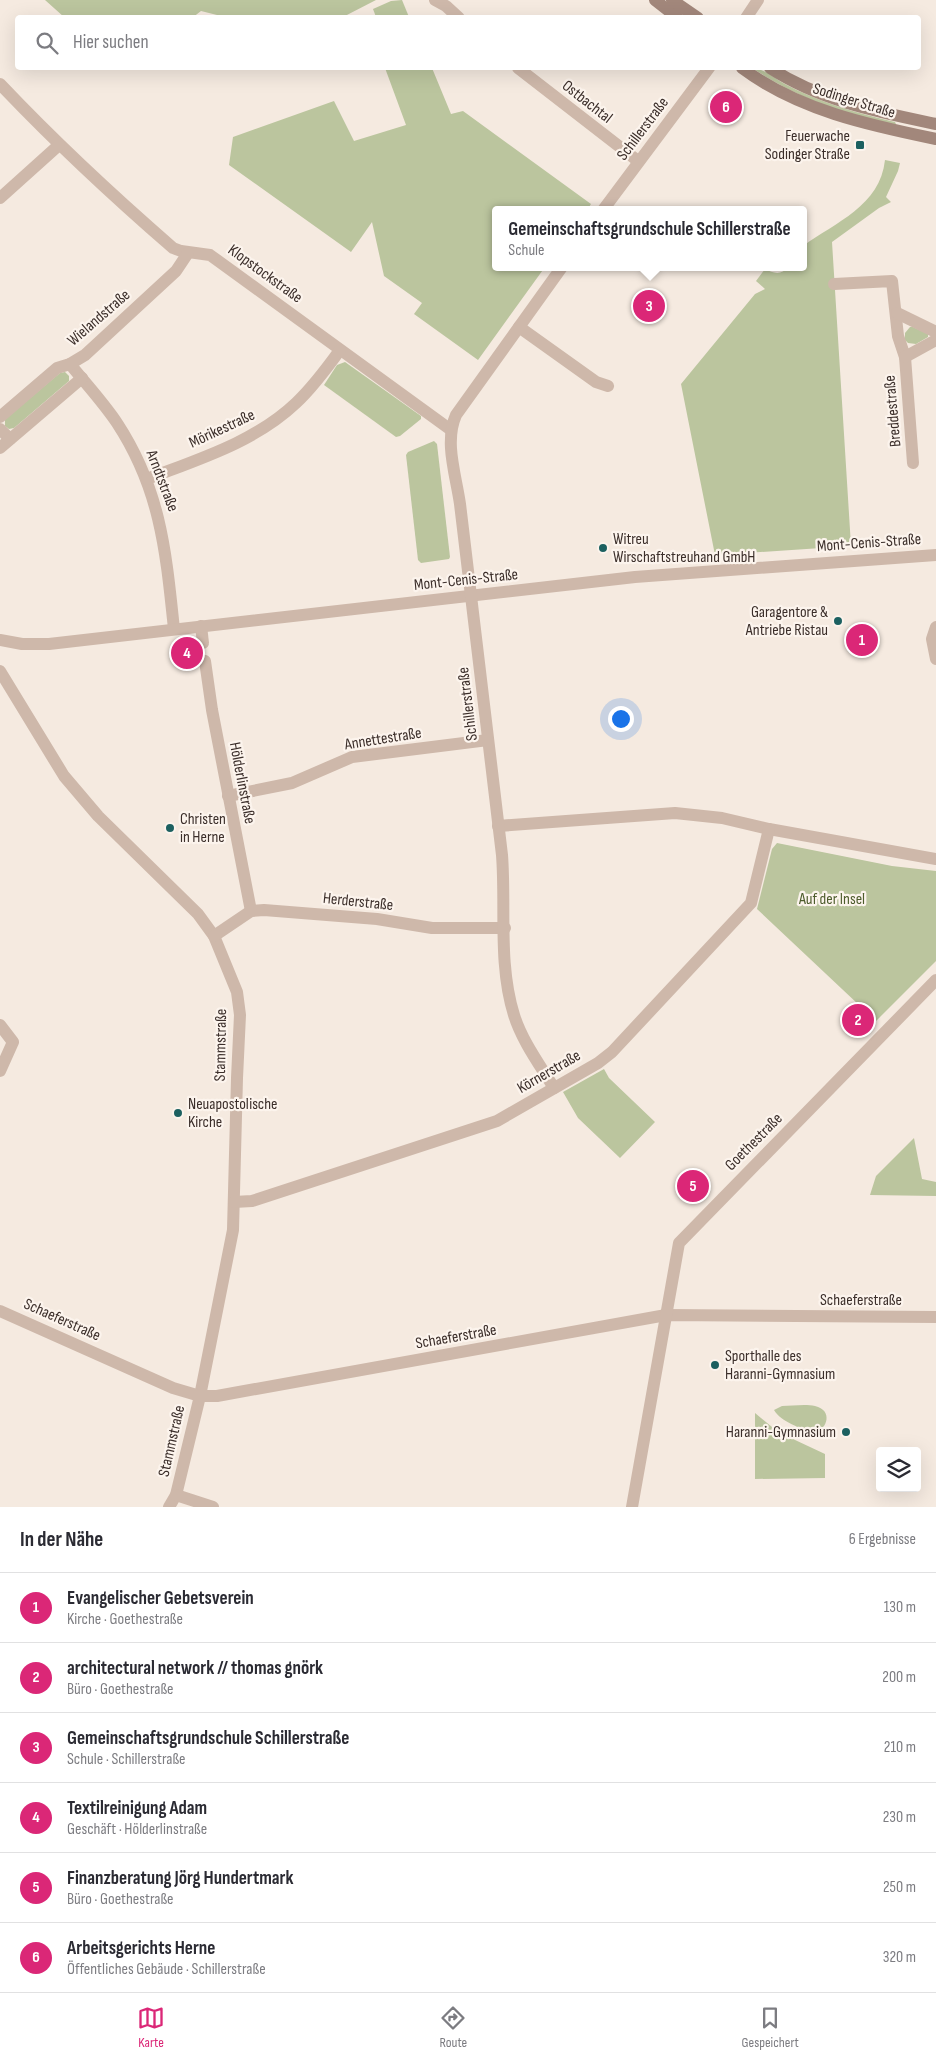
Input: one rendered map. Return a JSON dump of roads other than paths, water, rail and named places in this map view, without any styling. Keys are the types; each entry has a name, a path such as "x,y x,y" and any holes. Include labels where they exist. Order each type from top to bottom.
{"main road":[{"path":"655,0 674,15"},
{"path":"672,0 694,15"},
{"name":"Sodinger Straße","path":"745,70 779,91 828,112 863,123 936,139"},
{"name":"Sodinger Straße","path":"774,70 804,87 844,103 936,124"}],"street":[{"path":"435,0 446,6 456,15"},
{"path":"748,15 758,0"},
{"name":"Ostbachtal","path":"521,70 638,161"},
{"name":"Schillerstraße","path":"606,206 707,70"},
{"name":"Klopstockstraße","path":"0,84 59,145 122,204 173,248 188,253 210,255 451,430"},
{"path":"0,198 59,145"},
{"name":"Wielandstraße","path":"0,417 57,368 70,364 85,355 176,272 188,253"},
{"name":"Schillerstraße","path":"554,1088 529,1047 514,1016 506,974 505,886 460,504 451,447 451,430 456,415 559,271"},
{"name":"Breddestraße","path":"834,284 892,281 894,304 897,313 898,336 905,357 913,463"},
{"path":"897,313 936,332"},
{"path":"519,327 596,382 608,386"},
{"name":"Breddestraße","path":"905,357 936,340"},
{"name":"Mörikestraße","path":"147,479 232,446 267,426 308,391 340,350"},
{"name":"Arndtstraße","path":"70,364 118,424 147,479 163,537 174,629"},
{"path":"0,429 5,443 82,378"},
{"name":"Mont-Cenis-Straße","path":"0,640 36,645 678,574 936,555"},
{"path":"201,626 203,643"},
{"path":"936,627 932,639 936,659"},
{"name":"Hölderlinstraße","path":"205,661 212,710 251,911"},
{"name":"Stammstraße","path":"0,671 59,768 75,790 98,816 198,914 214,936 237,992 240,1015 233,1230 200,1396 176,1495 169,1507"},
{"name":"Annettestraße","path":"228,796 292,783 352,757 488,740"},
{"path":"498,826 675,813 722,818 769,829 936,860"},
{"name":"Körnerstraße","path":"234,1202 252,1201 497,1121 598,1063 612,1052 751,903 769,829"},
{"path":"214,936 251,911"},
{"name":"Herderstraße","path":"251,911 318,913 378,919 432,928 505,928"},
{"name":"Goethestraße","path":"632,1507 679,1243 936,980"},
{"path":"0,1025 13,1042 0,1071"},
{"name":"Schaeferstraße","path":"0,1311 173,1388 200,1396 227,1394 666,1315 936,1316"},
{"path":"176,1495 213,1507"}],"place":[{"name":"Arbeitsgerichts Herne","path":"726,107"},
{"name":"Feuerwache Sodinger Straße","path":"860,145"},
{"name":"Gemeinschaftsgrundschule Schillerstraße","path":"649,306"},
{"name":"Witreu Wirschaftstreuhand GmbH","path":"603,548"},
{"name":"Garagentore & Antriebe Ristau","path":"838,621"},
{"name":"Evangelischer Gebetsverein","path":"862,640"},
{"name":"Textilreinigung Adam","path":"187,653"},
{"name":"Christen in Herne","path":"170,828"},
{"name":"architectural network // thomas gnörk","path":"858,1020"},
{"name":"Neuapostolische Kirche","path":"178,1113"},
{"name":"Finanzberatung Jörg Hundertmark","path":"693,1186"},
{"name":"Sporthalle des Haranni-Gymnasium","path":"715,1365"},
{"name":"Haranni-Gymnasium","path":"846,1432"}],"park label":[{"name":"Auf der Insel","path":"832,899"}]}
